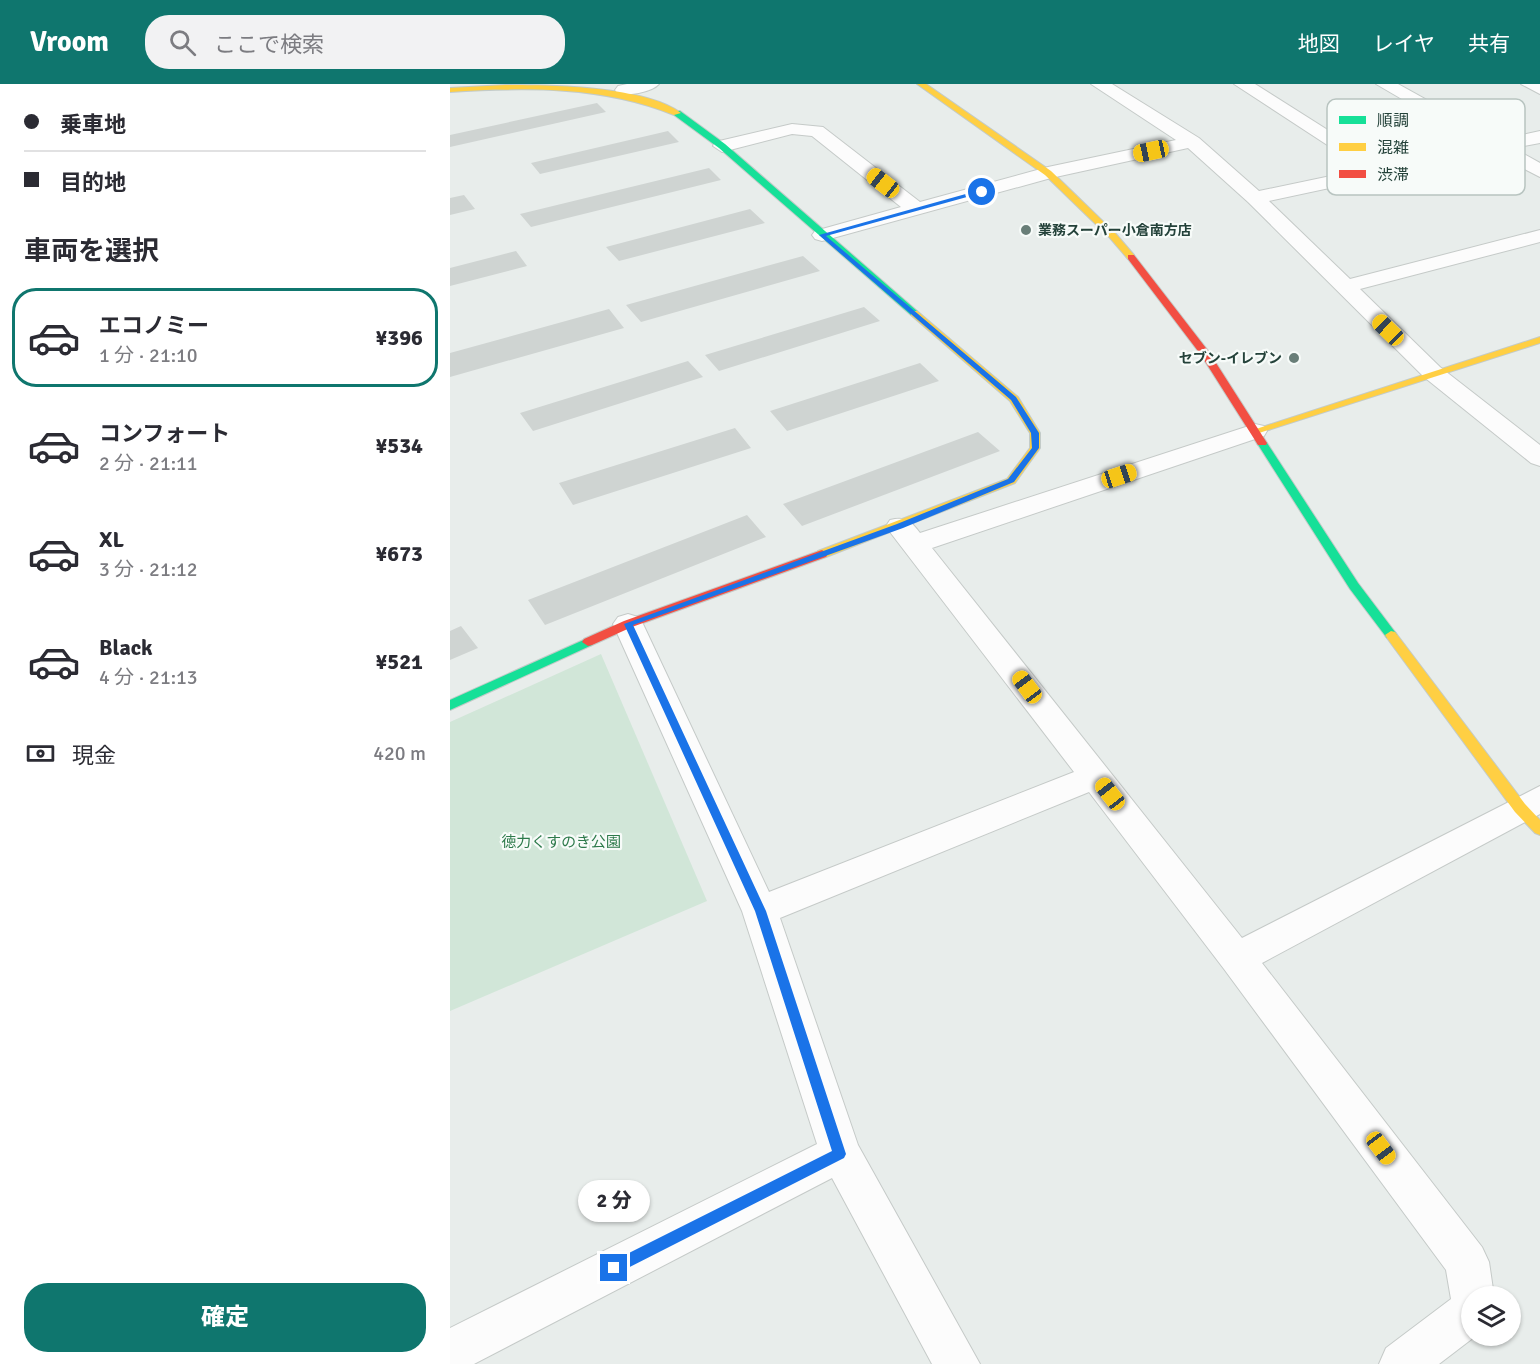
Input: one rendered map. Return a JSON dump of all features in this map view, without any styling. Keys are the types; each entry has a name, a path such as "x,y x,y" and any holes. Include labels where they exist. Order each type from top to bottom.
{"street":[{"path":"452,88 579,84 624,90 676,111 722,146 1014,399 1035,433 1035,448 1011,481 908,535"},
{"path":"624,90 650,84"},
{"path":"921,84 1048,174 1113,236 1156,287 1255,431 1354,586 1533,812 1237,958"},
{"path":"1106,87 1134,84"},
{"path":"1243,84 1327,137"},
{"path":"1385,84 1412,99"},
{"path":"1530,84 1540,89"},
{"path":"1106,87 1192,142 1255,198 1432,372 1540,458"},
{"path":"722,146 792,129 817,131 916,210"},
{"path":"1525,140 1540,137"},
{"path":"822,235 1048,174 1192,142"},
{"path":"1525,162 1540,171"},
{"path":"1255,198 1327,182"},
{"path":"1344,286 1540,236"},
{"path":"450,705 628,624 908,535 1255,431 1432,372 1540,340"},
{"path":"908,535 1237,958 1467,1262 1471,1286"},
{"path":"628,624 760,911 840,1154 957,1364"},
{"path":"760,911 1096,776"},
{"path":"450,1352 840,1154"},
{"path":"1402,1364 1461,1319"}],"green space":[{"name":"徳力くすのき公園","path":"601,654 707,901 450,1011 450,722"}],"building":[{"path":"597,103 606,112 450,147 450,135"},
{"path":"668,131 679,142 540,174 531,163"},
{"path":"709,168 721,180 531,227 520,214"},
{"path":"464,195 475,209 450,215 450,198"},
{"path":"750,209 765,223 619,261 606,247"},
{"path":"516,251 527,266 450,286 450,268"},
{"path":"803,256 820,271 641,322 626,305"},
{"path":"864,307 880,321 719,371 705,355"},
{"path":"609,309 624,328 450,377 450,353"},
{"path":"688,361 703,377 533,431 520,413"},
{"path":"920,363 939,381 787,431 770,411"},
{"path":"735,428 751,448 573,505 559,483"},
{"path":"978,432 1000,451 802,526 783,504"},
{"path":"747,515 766,537 545,625 528,600"},
{"path":"461,626 478,648 450,660 450,631"}],"traffic: fast":[{"path":"677,113 722,146 914,313"},
{"path":"1262,443 1354,586 1391,635"},
{"path":"450,705 588,642"}],"traffic: slow":[{"path":"921,84 1048,173 1113,236 1131,257"},
{"path":"450,90 535,87 597,91 654,103 677,113"},
{"path":"822,554 1011,481 1035,448 1035,433 1014,399 914,313"},
{"path":"1255,431 1540,340"},
{"path":"1391,635 1520,808 1540,829"}],"traffic: jam":[{"path":"1131,257 1205,354 1262,443"},
{"path":"588,642 628,624 822,554"}],"place":[{"name":"業務スーパー小倉南方店","path":"1026,230"},
{"name":"セブン-イレブン","path":"1294,358"}],"route":[{"path":"614,1268 840,1154 760,911 628,624 900,526 1011,481 1035,448 1035,433 1014,399 822,235 982,192"}]}
